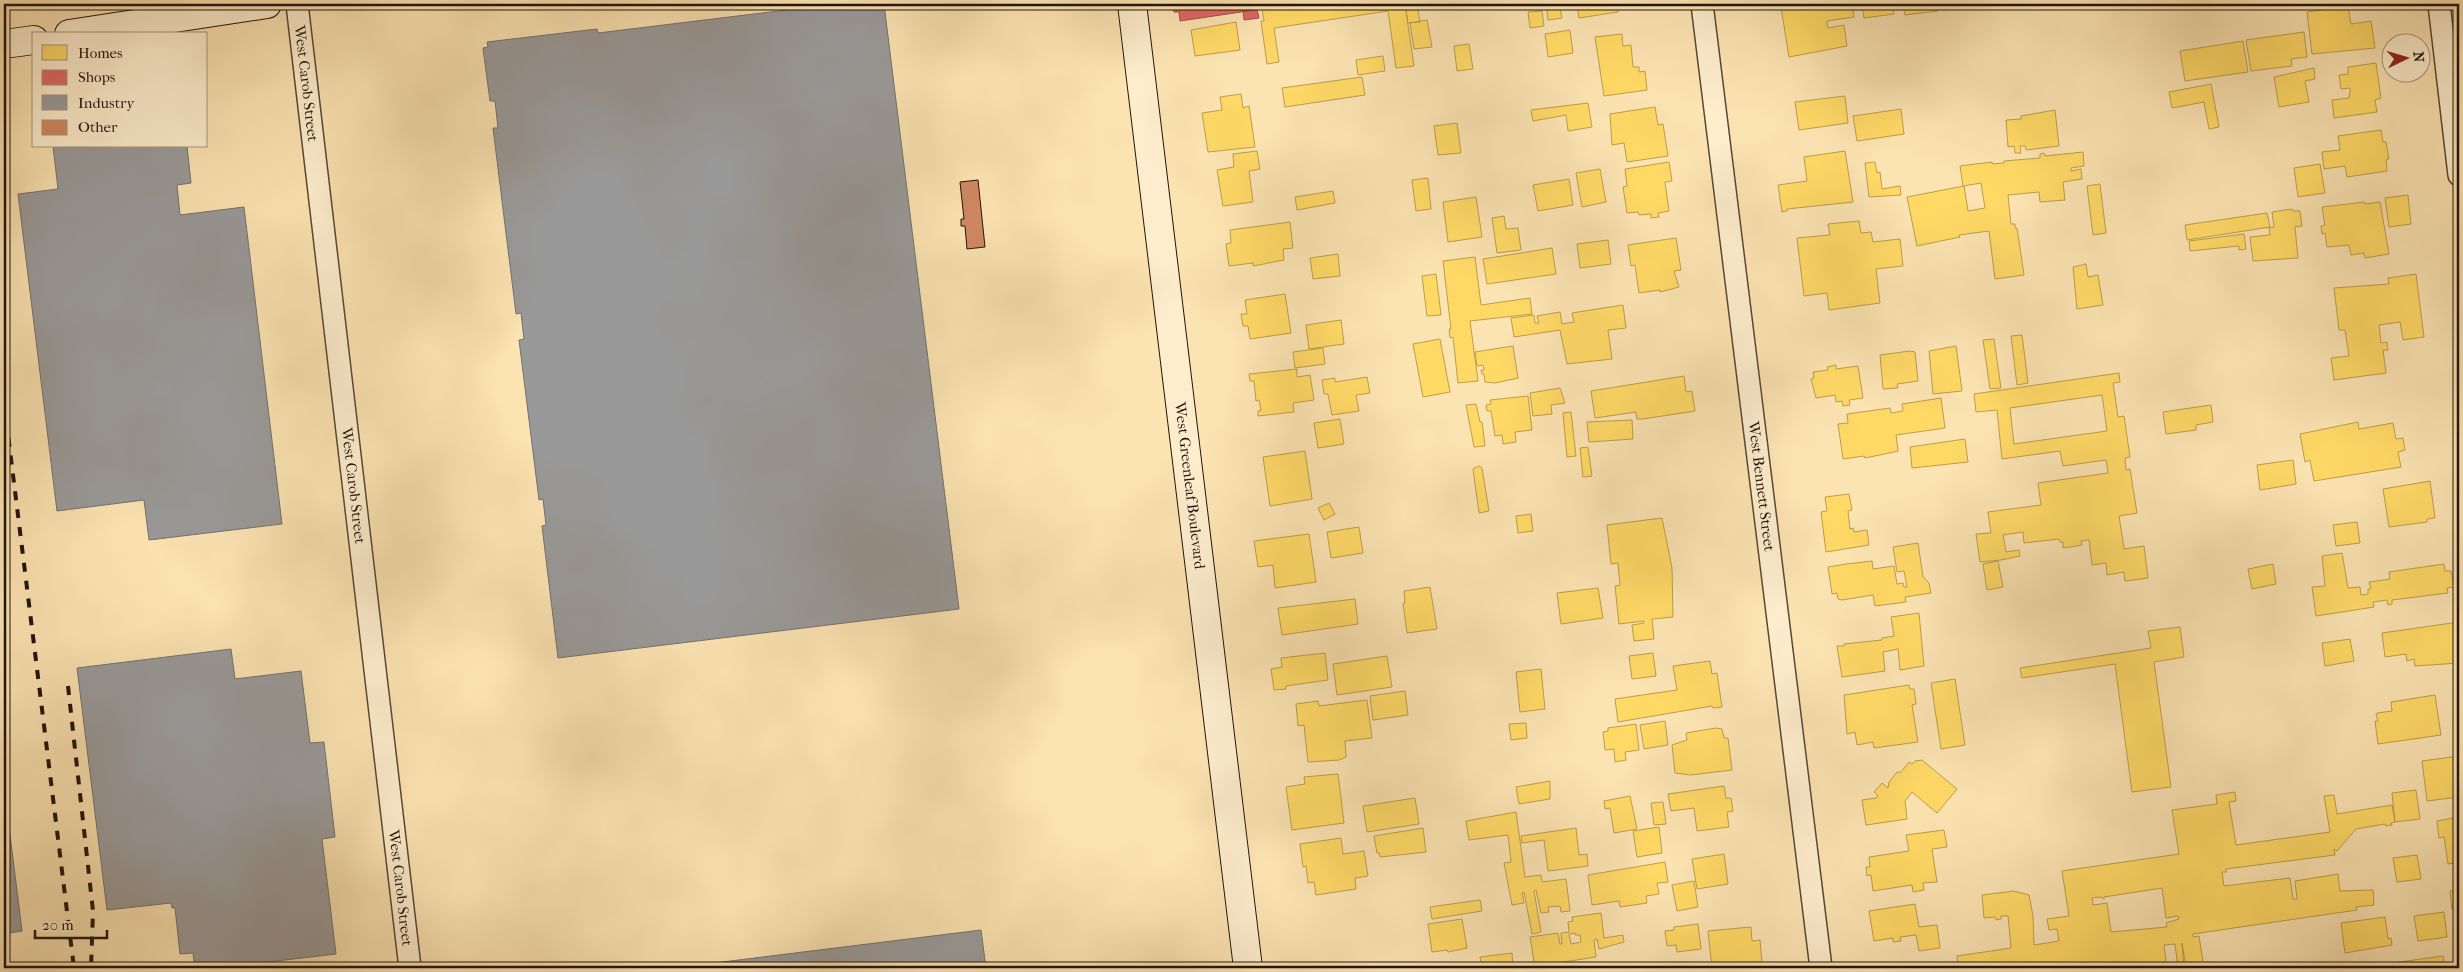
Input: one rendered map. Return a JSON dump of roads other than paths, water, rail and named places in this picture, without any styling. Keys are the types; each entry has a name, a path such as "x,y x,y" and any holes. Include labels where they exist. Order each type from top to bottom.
{"street":[{"path":"82,32 267,4"},
{"name":"West Carob Street","path":"297,4 410,968"},
{"name":"West Greenleaf Boulevard","path":"1132,4 1248,968"},
{"name":"West Bennett Street","path":"1702,4 1821,968"},
{"path":"2439,4 2459,175"},
{"path":"4,44 32,40"}],"railway":[{"path":"4,402 74,968"},
{"path":"68,686 93,911 91,968"}]}
